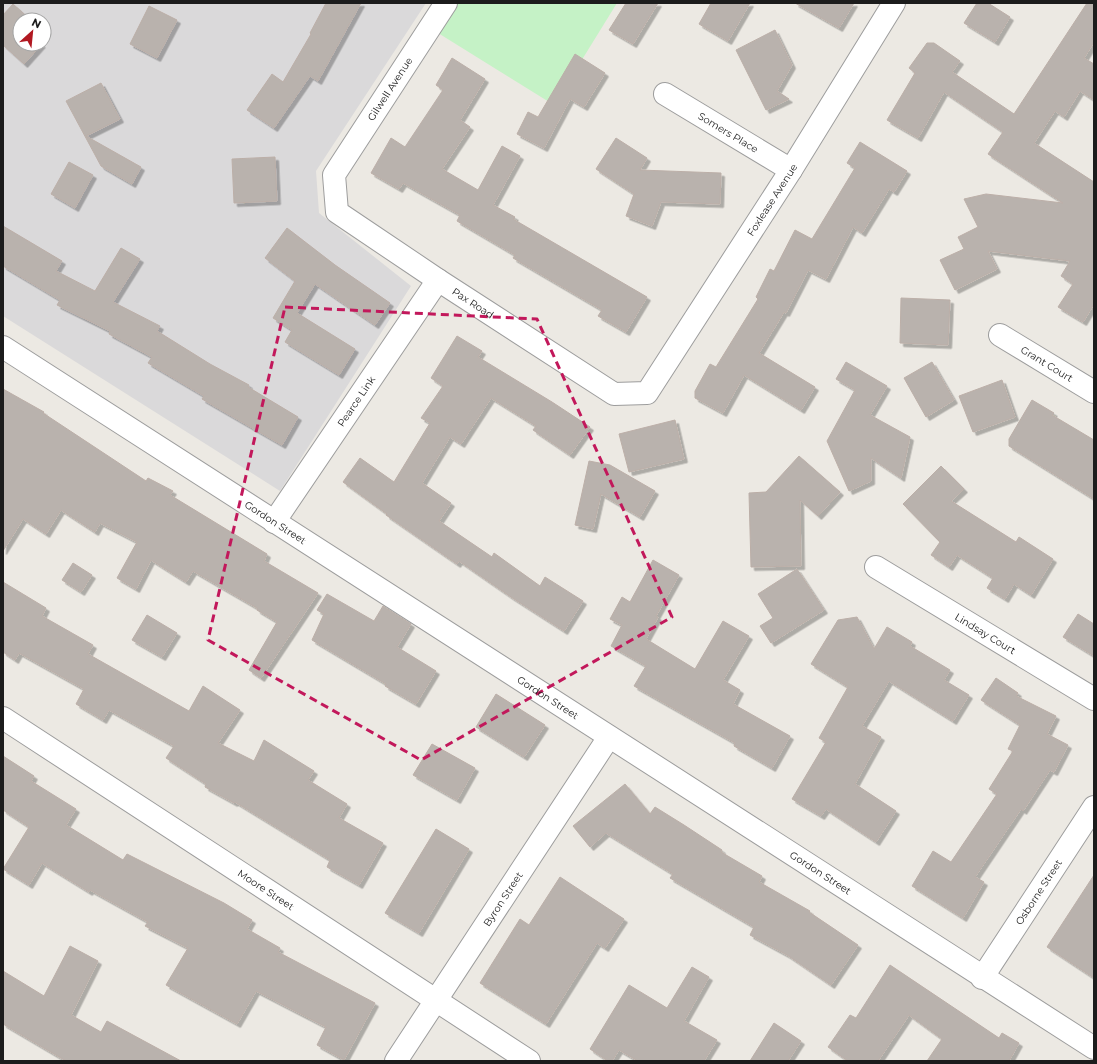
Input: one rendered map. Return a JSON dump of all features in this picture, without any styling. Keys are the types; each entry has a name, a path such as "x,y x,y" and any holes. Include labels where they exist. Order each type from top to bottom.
{"street":[{"name":"Gilwell Avenue","path":"334,175 446,3"},
{"name":"Foxlease Avenue","path":"647,393 791,170 894,3"},
{"name":"Somers Place","path":"665,94 791,170"},
{"name":"Pax Road","path":"334,175 337,212 438,280 614,394 647,393"},
{"name":"Pearce Link","path":"274,522 438,280"},
{"name":"Grant Court","path":"1000,335 1094,392"},
{"name":"Gordon Street","path":"3,347 982,978 1094,1048"},
{"name":"Lindsay Court","path":"876,567 1094,700"},
{"name":"Moore Street","path":"3,718 529,1061"},
{"name":"Byron Street","path":"396,1061 609,737"},
{"name":"Osborne Street","path":"982,978 1094,806"}],"highlighted area":[{"path":"285,307 537,319 672,617 421,760 208,640"}],"shaded area":[{"path":"3,3 426,3 316,171 319,213 411,286 280,491 3,316"}],"green space":[{"path":"446,3 617,3 554,105 430,28"}],"building":[{"path":"326,3 361,3 318,81 310,76 274,128 247,110 272,74 283,82 311,34 310,33"},
{"path":"626,3 658,3 633,44 609,30"},
{"path":"711,3 750,3 728,41 699,24"},
{"path":"795,3 854,3 839,28"},
{"path":"977,3 988,3 1010,17 995,42 964,23"},
{"path":"1087,3 1094,3 1094,42 1084,58 1094,64 1094,100 1080,91 1064,117 1055,111 1034,143 1094,182 1094,304 1083,322 1058,307 1073,284 1061,276 1070,261 988,251 997,269 955,290 940,260 964,249 958,237 978,227 964,199 986,194 1063,203 988,154 1003,132 944,92 918,138 887,120 915,73 909,68 927,43 934,43 960,61 952,72 1014,114"},
{"path":"13,4 22,12 12,12 12,52 35,52 24,64 3,45 3,15"},
{"path":"149,6 177,20 157,58 130,44"},
{"path":"775,30 792,65 777,91 789,99 766,110 736,50"},
{"path":"575,54 605,73 584,107 570,99 544,148 517,134 528,112 538,117"},
{"path":"452,58 485,79 460,120 470,127 442,169 478,190 502,146 520,156 493,205 515,217 513,219 647,297 626,332 598,316 602,310 513,258 515,255 457,221 460,215 403,183 399,189 371,173 391,138 405,147 443,90 436,85"},
{"path":"101,83 120,119 86,136 141,167 132,184 101,166 66,101"},
{"path":"616,138 647,158 640,170 721,173 720,204 661,202 652,226 626,216 634,194 596,169"},
{"path":"860,142 907,171 894,192 889,189 862,233 853,227 826,279 808,270 786,313 784,312 759,353 815,387 801,410 744,375 723,413 695,398 695,391 710,364 716,367 758,299 756,297 770,269 774,271 795,230 812,239 855,168 847,163"},
{"path":"275,157 277,201 234,203 232,159"},
{"path":"69,162 93,175 75,208 51,194"},
{"path":"3,226 62,261 56,271 95,291 121,248 140,259 113,302 160,326 157,331 210,364 249,385 248,387 298,417 282,445 202,399 204,396 148,363 152,357 109,334 110,331 57,305 60,300 3,266"},
{"path":"287,228 335,265 390,303 375,325 315,284 297,313 355,349 339,375 285,342 292,330 273,318 295,281 265,258"},
{"path":"901,298 950,300 948,345 900,343"},
{"path":"457,336 482,351 478,357 590,427 570,455 533,430 536,426 491,398 461,444 450,437 422,483 451,503 439,521 492,557 494,553 540,586 545,577 583,601 564,631 459,561 457,564 386,515 387,514 343,482 360,458 394,482 430,423 421,418 443,386 431,378"},
{"path":"846,362 887,386 870,415 910,437 901,478 871,458 871,481 849,491 827,441 855,390 836,379"},
{"path":"932,362 954,400 926,417 904,378"},
{"path":"1002,380 1015,417 973,432 959,396"},
{"path":"3,389 44,412 43,413 146,481 148,478 173,491 170,495 267,554 264,561 318,593 261,678 249,670 277,622 257,610 257,608 193,571 186,582 151,560 136,589 117,578 137,542 100,523 95,532 61,510 46,534 23,519 3,551"},
{"path":"1032,400 1054,413 1052,415 1094,440 1094,499 1009,446 1009,439"},
{"path":"675,420 684,459 629,472 619,434"},
{"path":"799,456 840,492 818,516 800,500 801,566 751,567 749,493 766,492"},
{"path":"589,461 610,465 655,491 640,517 601,494 593,529 575,525"},
{"path":"941,466 964,489 951,501 1016,542 1019,537 1053,559 1031,595 1014,584 1005,599 987,588 993,578 957,555 949,567 931,555 940,542 903,504"},
{"path":"653,560 679,575 656,616 658,617 646,639 695,669 723,621 749,636 723,680 740,690 733,704 790,736 772,768 734,746 735,743 634,686 646,666 611,646 622,625 610,619 622,597 630,602"},
{"path":"73,563 92,575 81,592 62,580"},
{"path":"797,569 824,610 771,643 760,626 773,618 758,594"},
{"path":"3,582 46,608 42,616 93,645 88,654 189,711 203,686 240,710 218,743 254,761 264,740 314,771 308,780 347,804 339,818 383,843 359,885 327,867 330,860 235,802 234,803 205,787 206,784 166,758 174,746 109,710 103,720 76,704 84,689 19,653 15,660 3,652"},
{"path":"327,594 374,621 383,606 411,624 397,647 436,671 416,704 385,686 386,684 312,640 324,614 317,610"},
{"path":"1078,614 1094,624 1094,656 1063,637"},
{"path":"147,615 177,633 162,657 132,640"},
{"path":"857,617 874,649 887,627 912,642 910,646 950,670 944,680 969,695 953,721 889,681 862,726 881,737 855,784 896,811 876,842 826,809 821,816 792,799 826,742 819,738 848,687 811,664 838,620"},
{"path":"996,678 1018,693 1016,696 1056,716 1047,734 1068,745 1054,772 1050,770 1023,811 1021,809 975,877 984,882 963,918 912,886 933,851 951,862 997,794 989,789 1013,751 1008,749 1020,725 981,700"},
{"path":"496,694 545,725 524,757 476,727"},
{"path":"432,744 475,768 457,800 413,775"},
{"path":"3,756 34,776 31,781 76,809 66,825 123,860 127,854 224,903 252,920 247,929 280,948 278,952 375,1003 344,1060 317,1045 326,1027 256,991 237,1024 166,985 188,948 145,926 148,922 90,890 89,892 42,863 29,885 3,869 29,827 3,810"},
{"path":"625,784 650,814 655,807 684,825 722,850 721,852 762,876 759,882 810,911 809,912 858,945 831,985 787,955 750,935 754,927 670,878 673,874 606,833 590,847 573,826"},
{"path":"436,829 469,849 419,933 385,913"},
{"path":"1094,875 1094,978 1047,947"},
{"path":"560,877 624,919 605,948 597,943 546,1024 480,983 520,919 529,925"},
{"path":"70,946 98,961 71,1015 101,1032 107,1021 181,1061 66,1061 3,1024 3,971 44,996"},
{"path":"890,965 999,1038 1002,1033 1019,1043 1009,1061 927,1061 942,1039 909,1015 878,1061 848,1061 828,1047 850,1015 856,1018"},
{"path":"692,967 709,977 684,1021 717,1040 704,1061 638,1061 619,1050 612,1061 608,1061 590,1049 629,985 667,1008"},
{"path":"774,1023 801,1041 788,1061 750,1061"}]}
